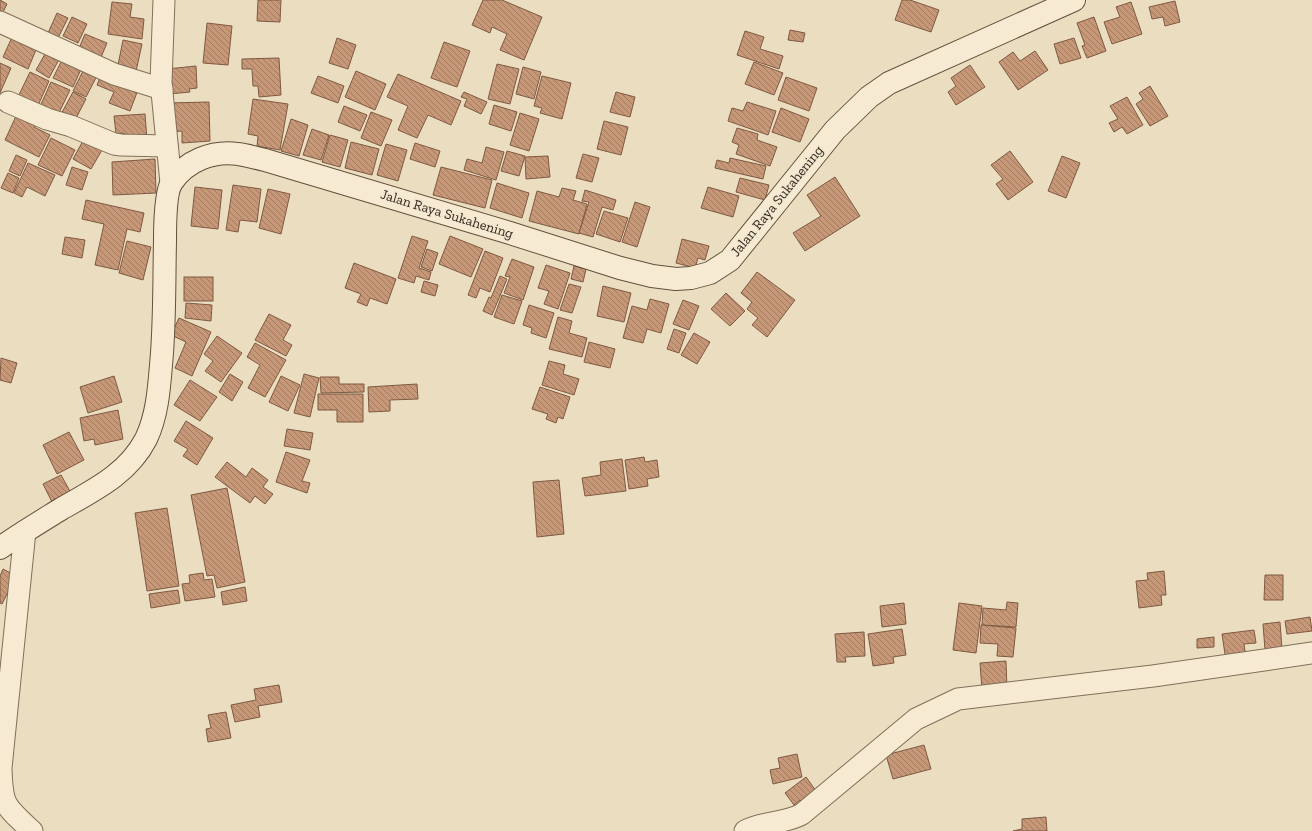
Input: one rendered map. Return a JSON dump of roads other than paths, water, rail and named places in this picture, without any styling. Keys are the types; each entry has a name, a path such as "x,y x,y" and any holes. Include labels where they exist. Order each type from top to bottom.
{"main road":[{"name":"Jalan Raya Sukahening","path":"171,183 184,169 196,160 216,154 237,154 264,160 503,231 620,268 652,276 676,279 691,278 710,273 730,260 835,130 869,97 889,83 1074,0"},
{"path":"0,548 25,531 114,478 132,461 146,439 154,417 158,397 164,336 166,210 171,183"}],"street":[{"path":"164,0 162,89 171,183"},
{"path":"0,22 114,74 162,89"},
{"path":"8,102 47,119 71,126 114,144 167,146"},
{"path":"25,531 1,768 2,793 5,801 12,813 32,831"},
{"path":"745,831 760,825 802,814 919,717 958,699 1153,676 1312,653"}]}
